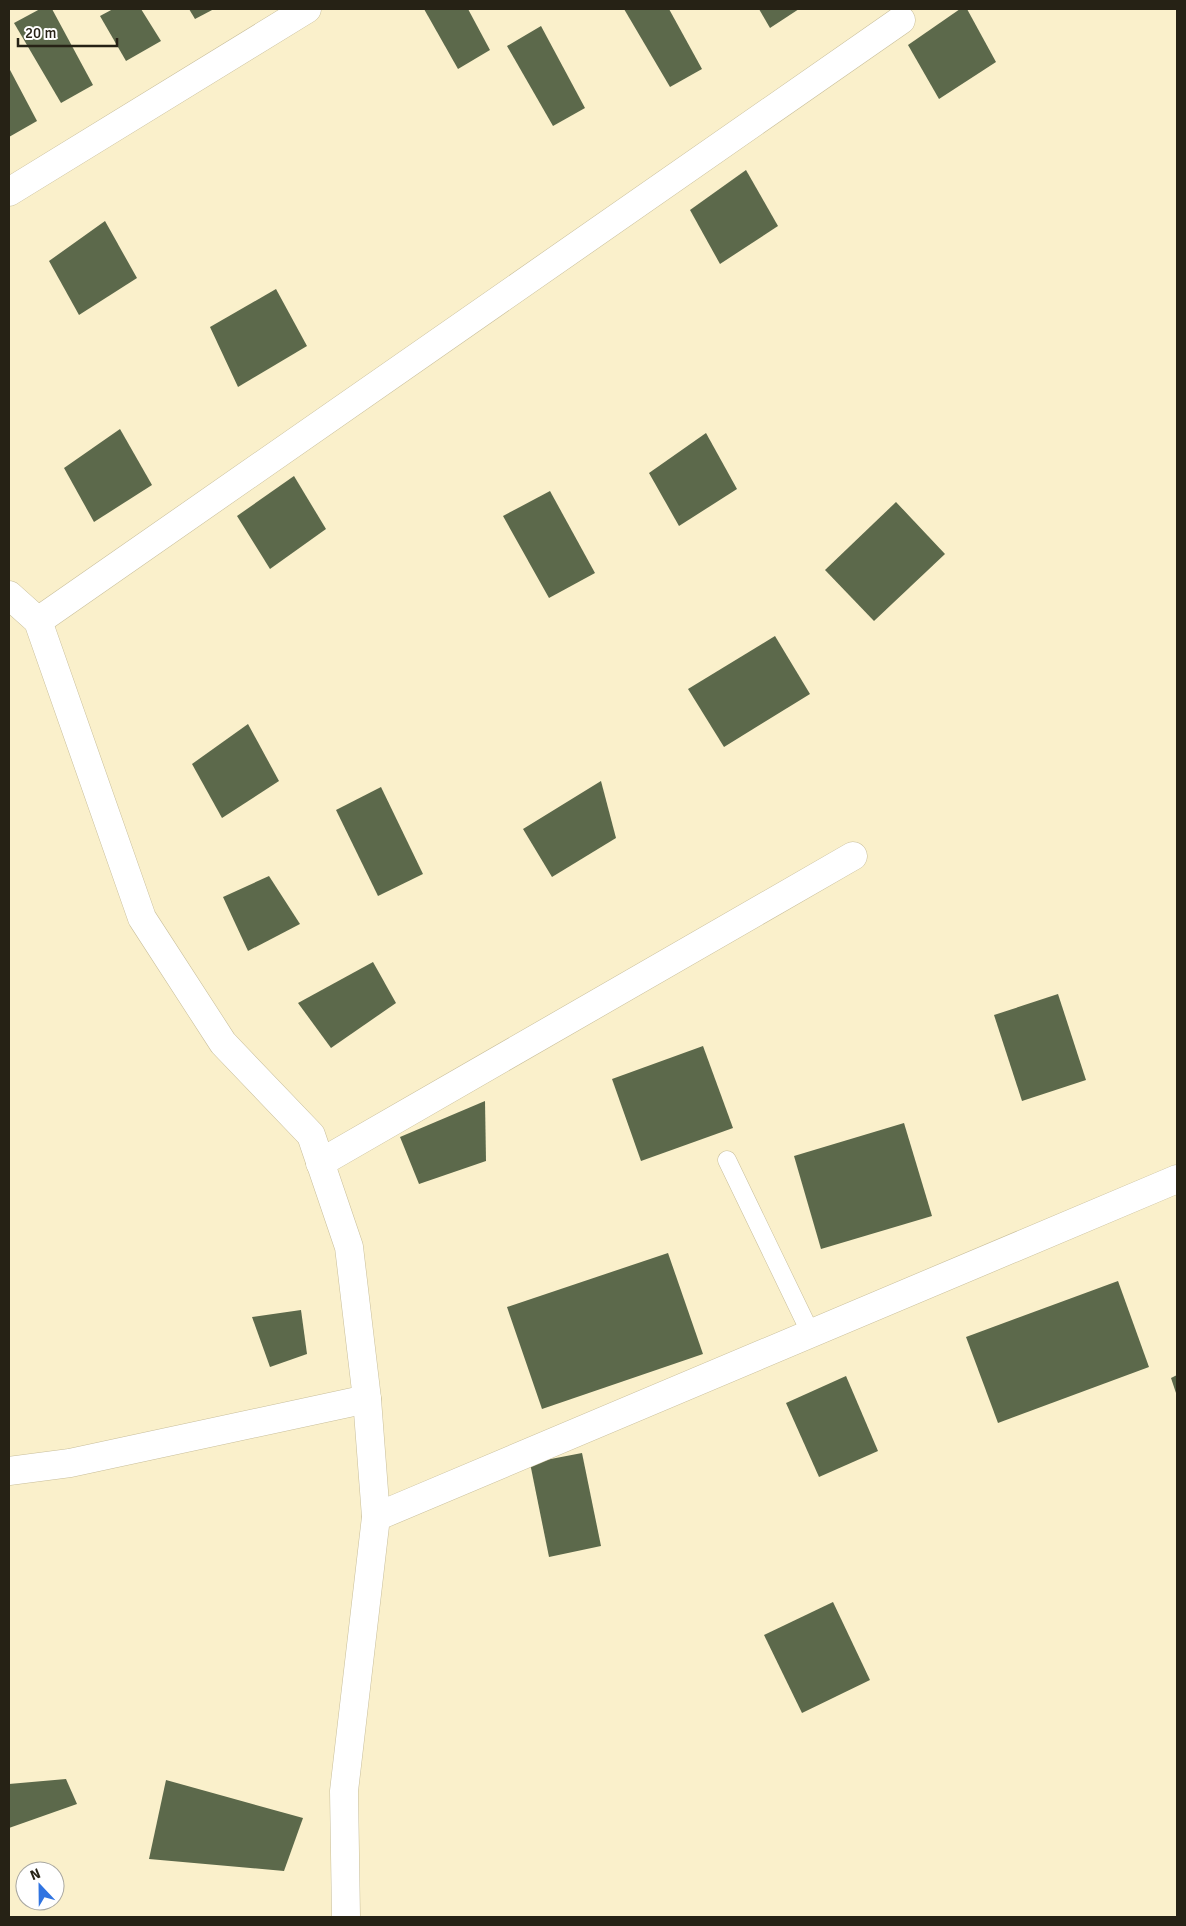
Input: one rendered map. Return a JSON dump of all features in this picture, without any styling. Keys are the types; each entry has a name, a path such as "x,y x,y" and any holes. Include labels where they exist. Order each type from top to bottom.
{"street":[{"path":"9,192 307,9"},
{"path":"38,621 901,20"},
{"path":"9,595 38,621 142,918 223,1043 311,1135 349,1247 367,1399 376,1517 344,1792 346,1917"},
{"path":"320,1163 854,856"},
{"path":"376,1517 1177,1179"},
{"path":"9,1471 70,1463 367,1399"}],"lane":[{"path":"727,1160 811,1334"}],"building":[{"path":"40,9 52,9 93,85 61,103 14,23"},
{"path":"113,9 141,9 161,41 126,61 100,16"},
{"path":"189,9 214,9 195,19"},
{"path":"424,9 468,9 490,50 458,69"},
{"path":"624,9 669,9 702,69 670,87"},
{"path":"759,9 799,9 770,28"},
{"path":"960,9 967,9 996,62 939,99 908,45"},
{"path":"541,26 585,108 553,126 507,46"},
{"path":"9,68 37,121 9,137"},
{"path":"746,170 778,226 720,264 690,210"},
{"path":"105,221 137,278 79,315 49,261"},
{"path":"276,289 307,346 238,387 210,327"},
{"path":"120,429 152,485 94,522 64,468"},
{"path":"706,433 737,489 679,526 649,473"},
{"path":"294,476 326,529 270,569 237,516"},
{"path":"550,491 595,573 549,598 503,516"},
{"path":"896,502 945,554 874,621 825,570"},
{"path":"775,636 810,694 724,747 688,689"},
{"path":"248,724 279,781 222,818 192,764"},
{"path":"601,781 616,838 552,877 523,829"},
{"path":"381,787 423,874 378,896 336,810"},
{"path":"269,876 300,924 248,951 223,897"},
{"path":"373,962 396,1003 331,1048 298,1003"},
{"path":"1058,994 1086,1080 1022,1101 994,1015"},
{"path":"703,1046 733,1128 641,1161 612,1079"},
{"path":"485,1101 486,1161 419,1184 400,1137"},
{"path":"904,1123 932,1216 821,1249 794,1156"},
{"path":"668,1253 703,1354 542,1409 507,1307"},
{"path":"1118,1281 1149,1367 998,1423 966,1337"},
{"path":"301,1310 307,1354 270,1367 252,1317"},
{"path":"1177,1375 1177,1396 1171,1378"},
{"path":"846,1376 878,1451 819,1477 786,1403"},
{"path":"582,1453 601,1546 549,1557 530,1463"},
{"path":"833,1602 870,1680 802,1713 764,1635"},
{"path":"66,1779 77,1804 9,1828 9,1784"},
{"path":"166,1780 303,1818 284,1871 149,1859"}]}
